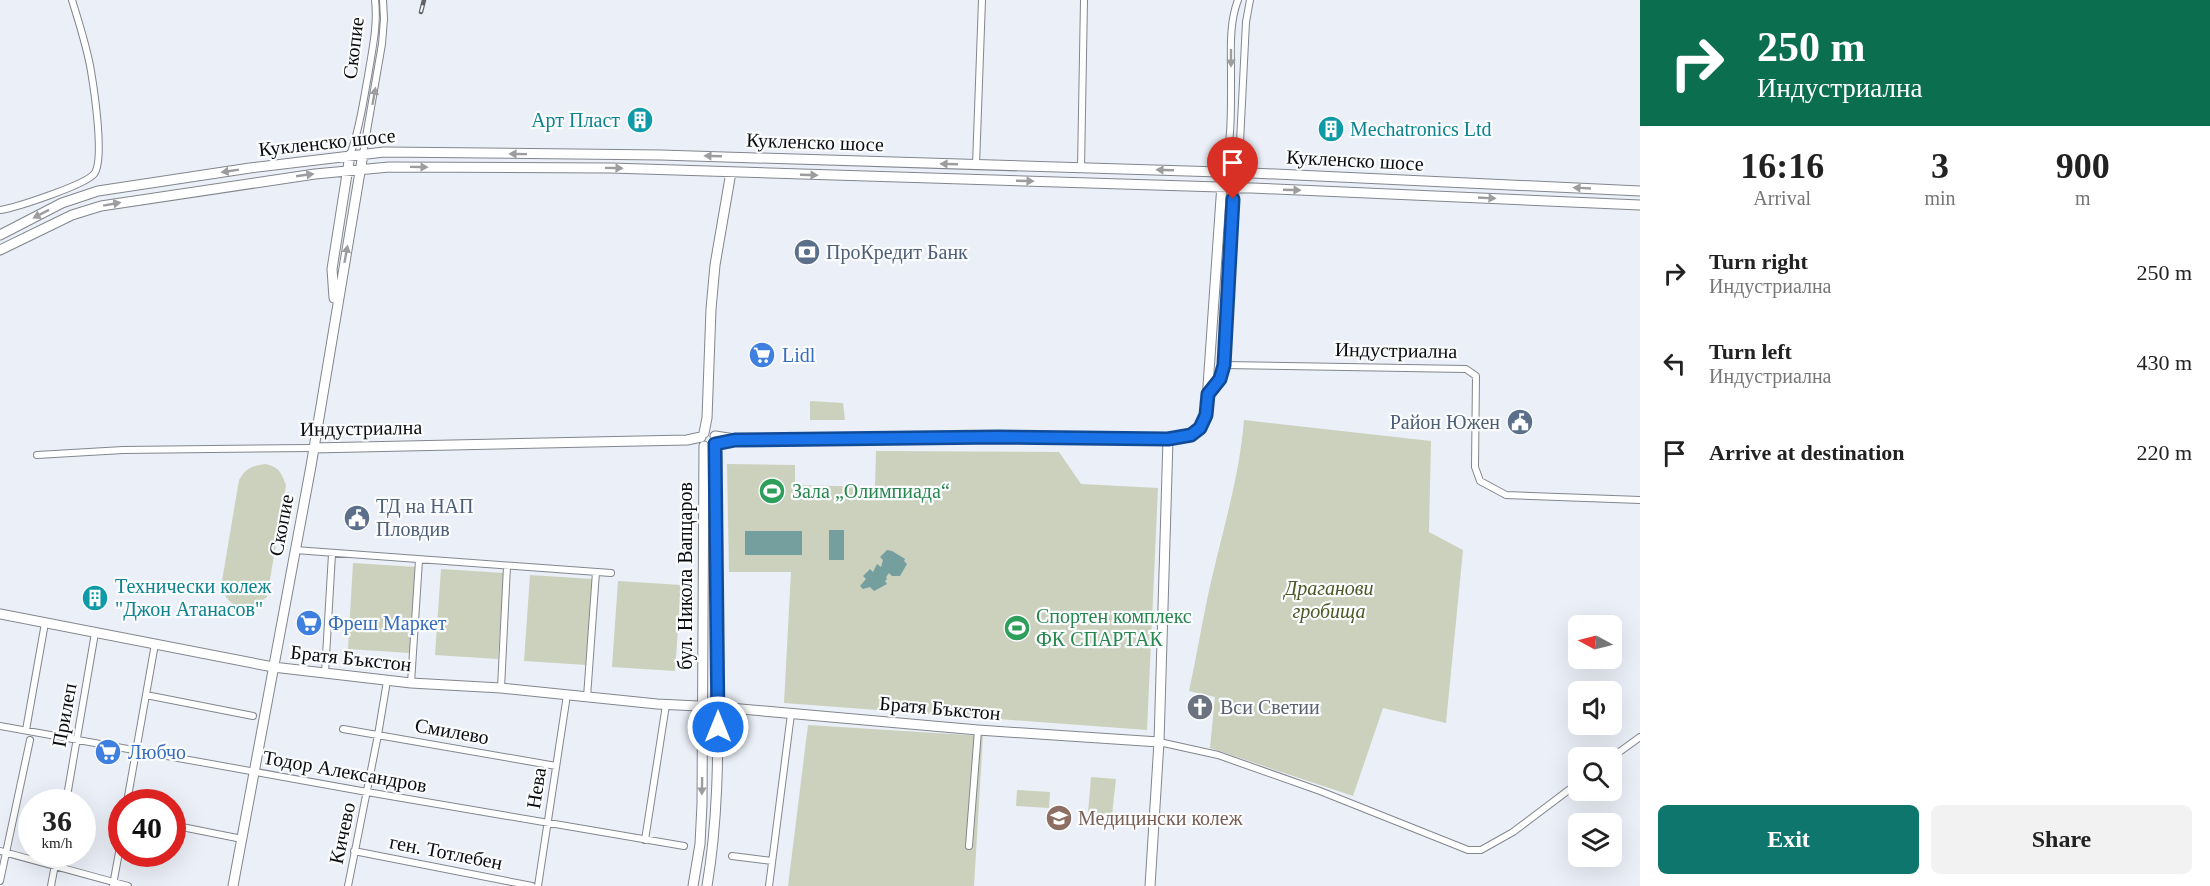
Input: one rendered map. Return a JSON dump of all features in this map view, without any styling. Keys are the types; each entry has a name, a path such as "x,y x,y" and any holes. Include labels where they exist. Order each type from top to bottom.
{"street":[{"path":"0,210 80,184 94,174 99,162 91,70 72,0"},
{"name":"Скопие","path":"336,312 332,268 347,170 359,128 371,59 376,17 375,0"},
{"path":"363,154 380,61 384,19 383,0"},
{"path":"976,165 982,0"},
{"path":"1081,168 1084,0"},
{"path":"1224,172 1230,108 1231,35 1233,18 1239,0"},
{"path":"1236,173 1239,162 1246,22 1250,0"},
{"path":"371,59 380,61"},
{"name":"Кукленско шосе","path":"0,235 62,203 98,191 350,155 395,152 661,155 1224,172 1640,191"},
{"name":"Скопие","path":"233,886 295,550 363,154"},
{"name":"Кукленско шосе","path":"0,250 72,215 101,206 347,170 388,167 611,168 1234,188 1640,205"},
{"name":"бул. Никола Вапцаров","path":"707,886 716,811 718,581 707,418 715,266 732,172"},
{"name":"Индустриална","path":"37,455 123,450 708,439 998,437 1168,439 1191,435 1200,428 1206,415 1221,188 1224,172"},
{"name":"Индустриална","path":"1208,394 1220,379 1224,365 1236,173"},
{"name":"Индустриална","path":"1224,365 1466,369 1476,376 1475,467 1480,481 1506,495 1640,500"},
{"name":"бул. Никола Вапцаров","path":"693,886 701,824 708,439"},
{"path":"1149,886 1159,742 1168,439"},
{"path":"295,550 611,573"},
{"path":"324,673 332,554"},
{"path":"411,683 420,560"},
{"path":"501,688 507,566"},
{"path":"587,697 596,573"},
{"name":"Братя Бъкстон","path":"0,614 273,667 387,681 501,688 666,705 718,707 978,730 1159,742"},
{"path":"26,730 45,623"},
{"name":"Прилеп","path":"68,789 95,633"},
{"path":"129,789 155,644"},
{"name":"Кичево","path":"348,886 387,681"},
{"path":"146,695 253,716"},
{"name":"Нева","path":"538,886 567,695"},
{"path":"645,840 666,705"},
{"path":"769,886 791,714"},
{"name":"Тодор Александров","path":"0,726 547,824 684,846"},
{"name":"Смилево","path":"343,729 556,765"},
{"path":"969,846 978,730"},
{"path":"1622,750 1640,736"},
{"path":"0,881 3,851 30,740"},
{"path":"1159,742 1218,755 1320,791 1468,850 1481,850 1513,832 1568,791"},
{"path":"186,828 242,839"},
{"path":"3,851 18,855"},
{"name":"ген. Тотлебен","path":"354,851 532,886"},
{"path":"732,856 772,861"},
{"path":"51,886 54,867"},
{"path":"60,867 113,884 128,886"},
{"path":"113,884 116,867"}],"green space":[{"path":"810,401 843,403 845,420 810,420"},
{"name":"Драганови гробища","path":"1244,420 1431,441 1429,532 1463,550 1446,723 1383,708 1353,796 1210,748 1215,697 1189,691 1210,584 1236,476"},
{"path":"876,451 1059,452 1081,484 1158,488 1147,730 784,703 791,572 729,572 727,464 795,465 795,485 875,487"},
{"path":"265,464 279,471 286,485 267,597 253,606 240,607 229,601 221,587 239,480 250,468"},
{"path":"708,469 713,469 714,685 710,685"},
{"path":"353,563 416,567 410,653 348,649"},
{"path":"441,569 504,573 498,659 435,655"},
{"path":"530,575 592,579 587,665 524,661"},
{"path":"618,581 681,585 675,671 612,667"},
{"path":"808,725 983,736 974,886 788,886"},
{"path":"1091,777 1116,779 1112,815 1088,813"},
{"path":"1017,790 1050,792 1049,808 1016,806"}],"shaded area":[{"path":"829,530 844,530 844,560 829,560"},
{"path":"745,531 802,531 802,555 745,555"},
{"path":"887,550 905,559 907,564 900,576 892,576 889,573 885,581 887,584 874,591 870,587 863,589 860,586 866,579 863,576 870,569 873,572 877,564 881,567 883,560 880,557"}],"railway":[{"path":"421,12 424,0"}],"place":[{"name":"Арт Пласт","path":"640,120"},
{"name":"Mechatronics Ltd","path":"1331,129"},
{"name":"ПроКредит Банк","path":"807,252"},
{"name":"Lidl","path":"762,355"},
{"name":"Район Южен","path":"1520,422"},
{"name":"Зала „Олимпиада“","path":"772,491"},
{"name":"ТД на НАП Пловдив","path":"357,518"},
{"name":"Технически колеж \"Джон Атанасов\"","path":"95,598"},
{"name":"Фреш Маркет","path":"309,623"},
{"name":"Спортен комплекс ФК СПАРТАК","path":"1017,628"},
{"name":"Вси Светии","path":"1200,707"},
{"name":"Любчо","path":"108,752"},
{"name":"Медицински колеж","path":"1059,818"}],"route":[{"path":"718,727 715,444 735,440 998,437 1168,439 1191,435 1200,428 1206,415 1208,394 1220,379 1224,365 1233,199"}]}
